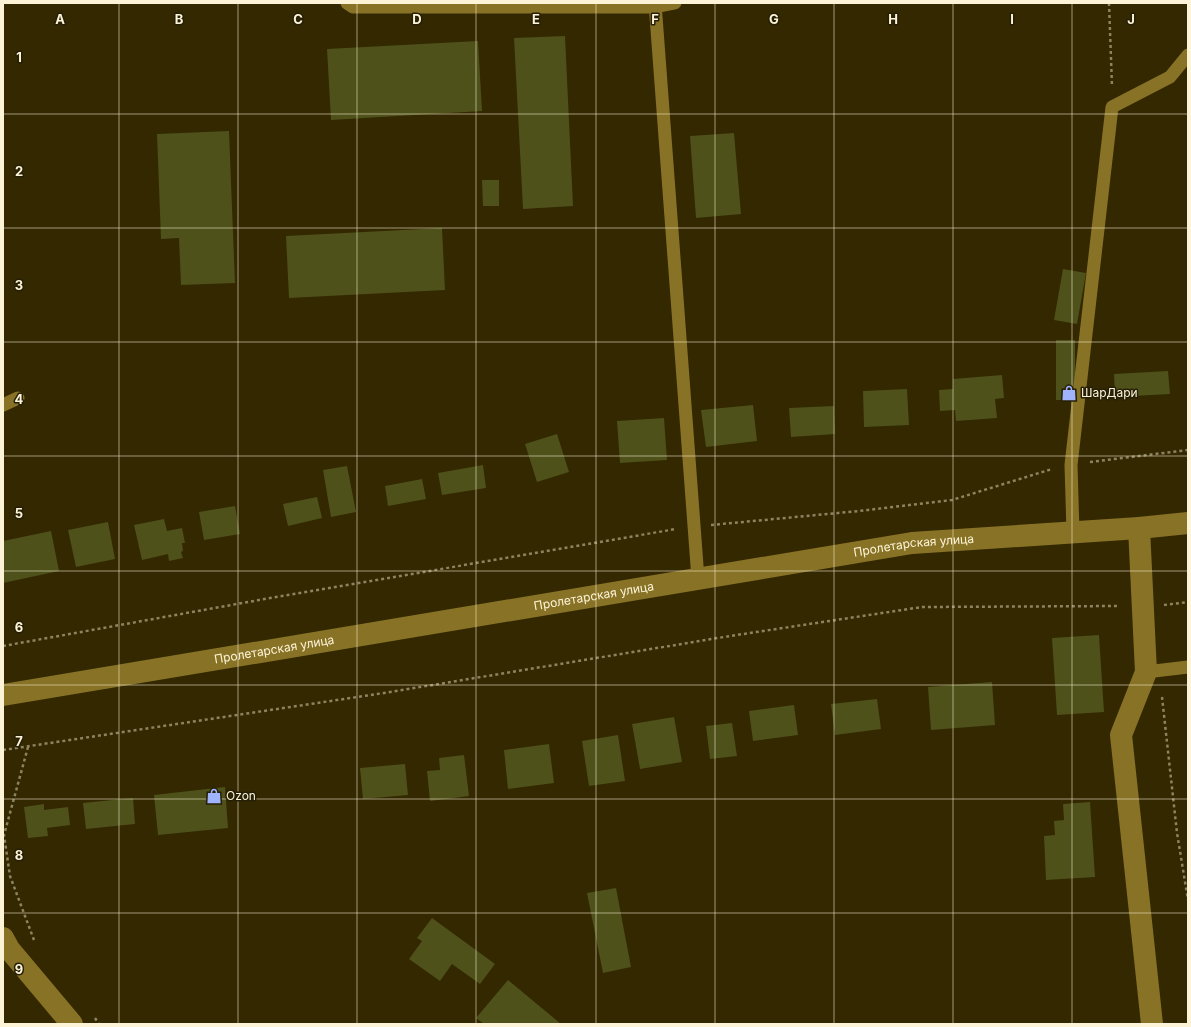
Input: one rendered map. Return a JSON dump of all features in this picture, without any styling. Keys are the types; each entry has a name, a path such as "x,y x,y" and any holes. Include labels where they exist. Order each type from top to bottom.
{"main road":[{"name":"Пролетарская улица","path":"3,695 912,543 1139,528 1188,523"},
{"path":"1139,528 1142,606 1152,671 1121,735 1152,1024"},
{"path":"3,938 9,949 72,1024"}],"lane":[{"path":"347,3 352,7 655,5 675,3"},
{"path":"655,5 698,579"},
{"path":"1073,532 1071,465 1112,107 1170,77 1188,55"},
{"path":"3,404 18,398"},
{"path":"1152,671 1188,667"}],"path":[{"path":"1109,3 1112,107"},
{"path":"3,646 259,600 694,526 859,511 952,500 1061,466 1188,450"},
{"path":"3,750 376,695 730,636 922,607 1142,606 1188,602"},
{"path":"1152,671 1188,900"},
{"path":"28,747 4,834 10,876 34,940 38,946"},
{"path":"94,1018 99,1024"}],"building":[{"path":"565,36 573,206 523,209 514,38"},
{"path":"478,41 482,111 331,120 327,49"},
{"path":"229,131 235,283 181,285 179,238 161,239 157,134"},
{"path":"734,133 741,214 696,218 690,136"},
{"path":"482,180 499,180 499,206 483,206"},
{"path":"442,228 445,290 289,298 286,236"},
{"path":"1063,269 1086,273 1077,324 1054,320"},
{"path":"1056,340 1075,340 1075,400 1056,400"},
{"path":"1168,371 1170,394 1115,397 1114,374"},
{"path":"1002,375 1004,398 995,399 997,418 956,421 955,410 940,411 939,390 953,389 953,379"},
{"path":"907,389 909,425 864,427 863,391"},
{"path":"753,405 757,441 706,447 701,410"},
{"path":"834,406 835,434 791,437 789,408"},
{"path":"664,418 667,460 620,463 617,421"},
{"path":"557,434 569,472 537,482 525,444"},
{"path":"483,465 486,488 442,495 438,473"},
{"path":"347,466 356,512 331,517 323,470"},
{"path":"422,479 426,499 388,506 385,486"},
{"path":"317,497 322,518 288,526 283,504"},
{"path":"235,506 240,534 204,540 199,512"},
{"path":"164,519 167,531 182,528 185,543 182,543 183,551 181,552 183,558 169,561 168,554 142,560 134,525"},
{"path":"108,522 115,559 76,567 68,530"},
{"path":"51,531 59,571 3,583 3,541"},
{"path":"1099,635 1104,712 1057,715 1052,638"},
{"path":"992,682 995,725 931,730 928,687"},
{"path":"877,699 881,729 835,735 831,704"},
{"path":"794,705 798,735 753,741 749,711"},
{"path":"674,717 682,762 640,769 632,724"},
{"path":"732,723 737,756 710,759 706,726"},
{"path":"618,735 625,781 589,786 582,741"},
{"path":"549,744 554,783 508,789 504,750"},
{"path":"464,755 469,796 430,801 427,771 440,770 439,758"},
{"path":"405,764 408,795 363,799 360,768"},
{"path":"225,787 228,828 158,835 154,795"},
{"path":"133,798 135,824 86,829 83,803"},
{"path":"1090,802 1095,877 1046,880 1044,836 1055,835 1054,821 1064,820 1063,804"},
{"path":"44,804 44,810 68,807 70,825 47,828 48,836 28,838 24,807"},
{"path":"616,888 631,967 603,973 587,893"},
{"path":"432,918 495,964 480,984 452,964 440,981 409,959 422,941 417,938"},
{"path":"508,980 561,1024 484,1024 476,1018"}],"place":[{"name":"ШарДари","path":"1069,393"},
{"name":"Ozon","path":"214,796"}]}
